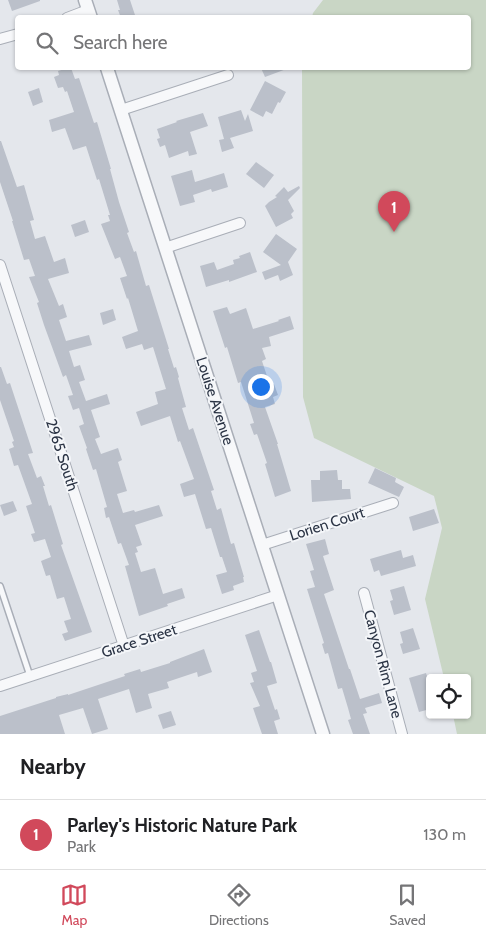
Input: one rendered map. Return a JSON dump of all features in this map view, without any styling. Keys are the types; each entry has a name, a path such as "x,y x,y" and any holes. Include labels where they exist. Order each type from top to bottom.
{"street":[{"path":"74,15 88,9"},
{"path":"0,39 15,35"},
{"name":"Louise Avenue","path":"108,70 323,734"},
{"path":"121,110 228,75"},
{"path":"165,248 240,223"},
{"name":"2965 South","path":"0,265 124,646"},
{"name":"Lorien Court","path":"262,545 393,503"},
{"name":"Canyon Rim Lane","path":"364,593 402,734"},
{"name":"Grace Street","path":"0,686 278,595"}],"lane":[{"path":"0,586 30,676"}],"green space":[{"path":"323,0 486,0 486,734 457,734 454,719 471,719 471,674 443,674 425,599 442,528 434,496 314,438 303,397 302,70 471,70 471,15 312,15"}],"building":[{"path":"8,0 40,0 40,1 12,11"},
{"path":"117,0 130,0 135,15 120,15 118,10 120,10"},
{"path":"72,70 75,79 79,78 94,123 97,122 129,232 127,233 134,252 136,251 146,286 149,285 174,368 176,367 179,377 186,407 182,408 189,430 193,428 214,490 211,491 217,510 221,508 231,544 234,543 244,582 233,586 234,590 222,594 216,575 227,572 211,528 206,529 195,494 184,497 180,484 194,479 180,441 178,442 170,416 141,426 136,412 158,404 155,392 166,389 153,347 144,350 142,344 126,349 122,337 138,331 120,278 127,276 120,257 115,259 101,224 110,221 108,215 110,215 86,146 73,150 65,128 52,132 49,120 74,112 67,91 65,92 63,87 58,88 54,77 59,75 58,71"},
{"path":"262,70 284,70 265,77"},
{"path":"265,81 286,92 272,114 266,111 263,117 250,110"},
{"path":"39,88 43,102 33,106 28,92"},
{"path":"241,110 245,121 248,114 253,131 230,138 234,148 222,152 219,140 224,139 218,117"},
{"path":"203,113 208,126 190,132 197,154 189,156 188,151 169,158 165,145 160,147 157,139 160,138 157,129"},
{"path":"0,141 17,187 24,185 34,220 30,221 35,239 45,236 54,262 65,258 69,273 48,279 59,306 63,304 67,317 59,320 66,341 89,335 92,345 69,351 74,367 80,365 85,380 79,382 86,401 107,394 110,404 91,410 100,437 95,439 101,454 118,448 122,460 118,462 127,491 117,494 123,513 134,510 135,512 159,505 163,516 135,525 142,545 136,547 138,552 135,553 141,572 155,568 163,594 182,588 185,598 139,616 125,566 129,565 121,543 118,544 109,517 106,518 104,508 107,507 96,469 93,470 79,426 84,424 79,408 73,410 68,396 73,395 66,375 63,377 44,325 37,303 39,302 29,277 35,276 29,259 24,260 0,182"},
{"path":"256,162 274,175 264,188 246,174"},
{"path":"192,170 195,182 224,173 228,187 212,192 211,189 193,195 195,202 180,206 171,176"},
{"path":"299,186 300,188 288,200 294,211 291,214 293,218 276,227 265,206 277,197 275,196 284,187 288,192"},
{"path":"85,220 89,232 75,237 71,225"},
{"path":"276,234 297,249 288,262 293,275 280,281 278,275 265,280 262,272 281,265 263,252"},
{"path":"250,252 257,272 229,282 229,280 206,287 200,266 214,262 217,270 234,264 233,260"},
{"path":"227,307 230,314 246,308 253,329 290,316 294,329 269,337 271,346 262,348 266,359 262,361 270,385 274,384 278,395 273,397 275,404 265,407 291,491 275,497 265,464 267,463 257,434 254,435 250,424 254,423 241,382 238,383 213,311"},
{"path":"113,309 116,320 103,325 100,313"},
{"path":"0,367 7,384 10,383 33,453 28,454 37,478 41,476 45,486 43,486 49,506 51,505 63,544 61,545 92,632 65,641 62,634 68,632 64,621 71,619 64,597 57,599 50,575 46,576 41,561 51,557 45,539 34,542 31,534 35,533 26,506 32,504 18,465 14,466 9,449 14,447 12,442 14,441 0,400"},
{"path":"375,468 396,478 395,482 404,487 399,497 368,483"},
{"path":"337,470 338,480 342,480 342,489 350,489 351,499 312,502 311,480 320,480 320,471"},
{"path":"13,501 17,511 4,516 0,505"},
{"path":"434,509 439,523 413,531 409,517"},
{"path":"325,539 329,554 323,556 334,590 324,594 349,669 360,699 379,693 382,703 365,708 367,713 363,714 370,734 353,734 348,720 351,719 342,688 338,689 328,653 325,654 322,644 324,643 307,589 315,587 310,571 314,570 306,544"},
{"path":"401,550 403,558 413,555 416,566 381,576 379,570 374,572 370,559"},
{"path":"404,586 411,610 394,615 390,601 393,600 390,590"},
{"path":"413,628 420,649 403,654 400,644 403,643 400,632"},
{"path":"259,630 277,683 267,686 280,719 274,721 278,734 262,734 253,708 260,706 250,683 254,682 251,673 257,671 245,635"},
{"path":"204,649 212,672 198,677 197,672 167,682 169,688 148,694 152,708 136,713 129,689 98,699 108,729 92,734 83,708 59,715 65,734 0,734 0,716 125,676 124,674 140,669 141,672 170,663"},
{"path":"426,673 426,710 419,712 409,678"},
{"path":"171,711 176,725 163,729 158,715"}],"place":[{"name":"Parley's Historic Nature Park","path":"394,232"}]}
